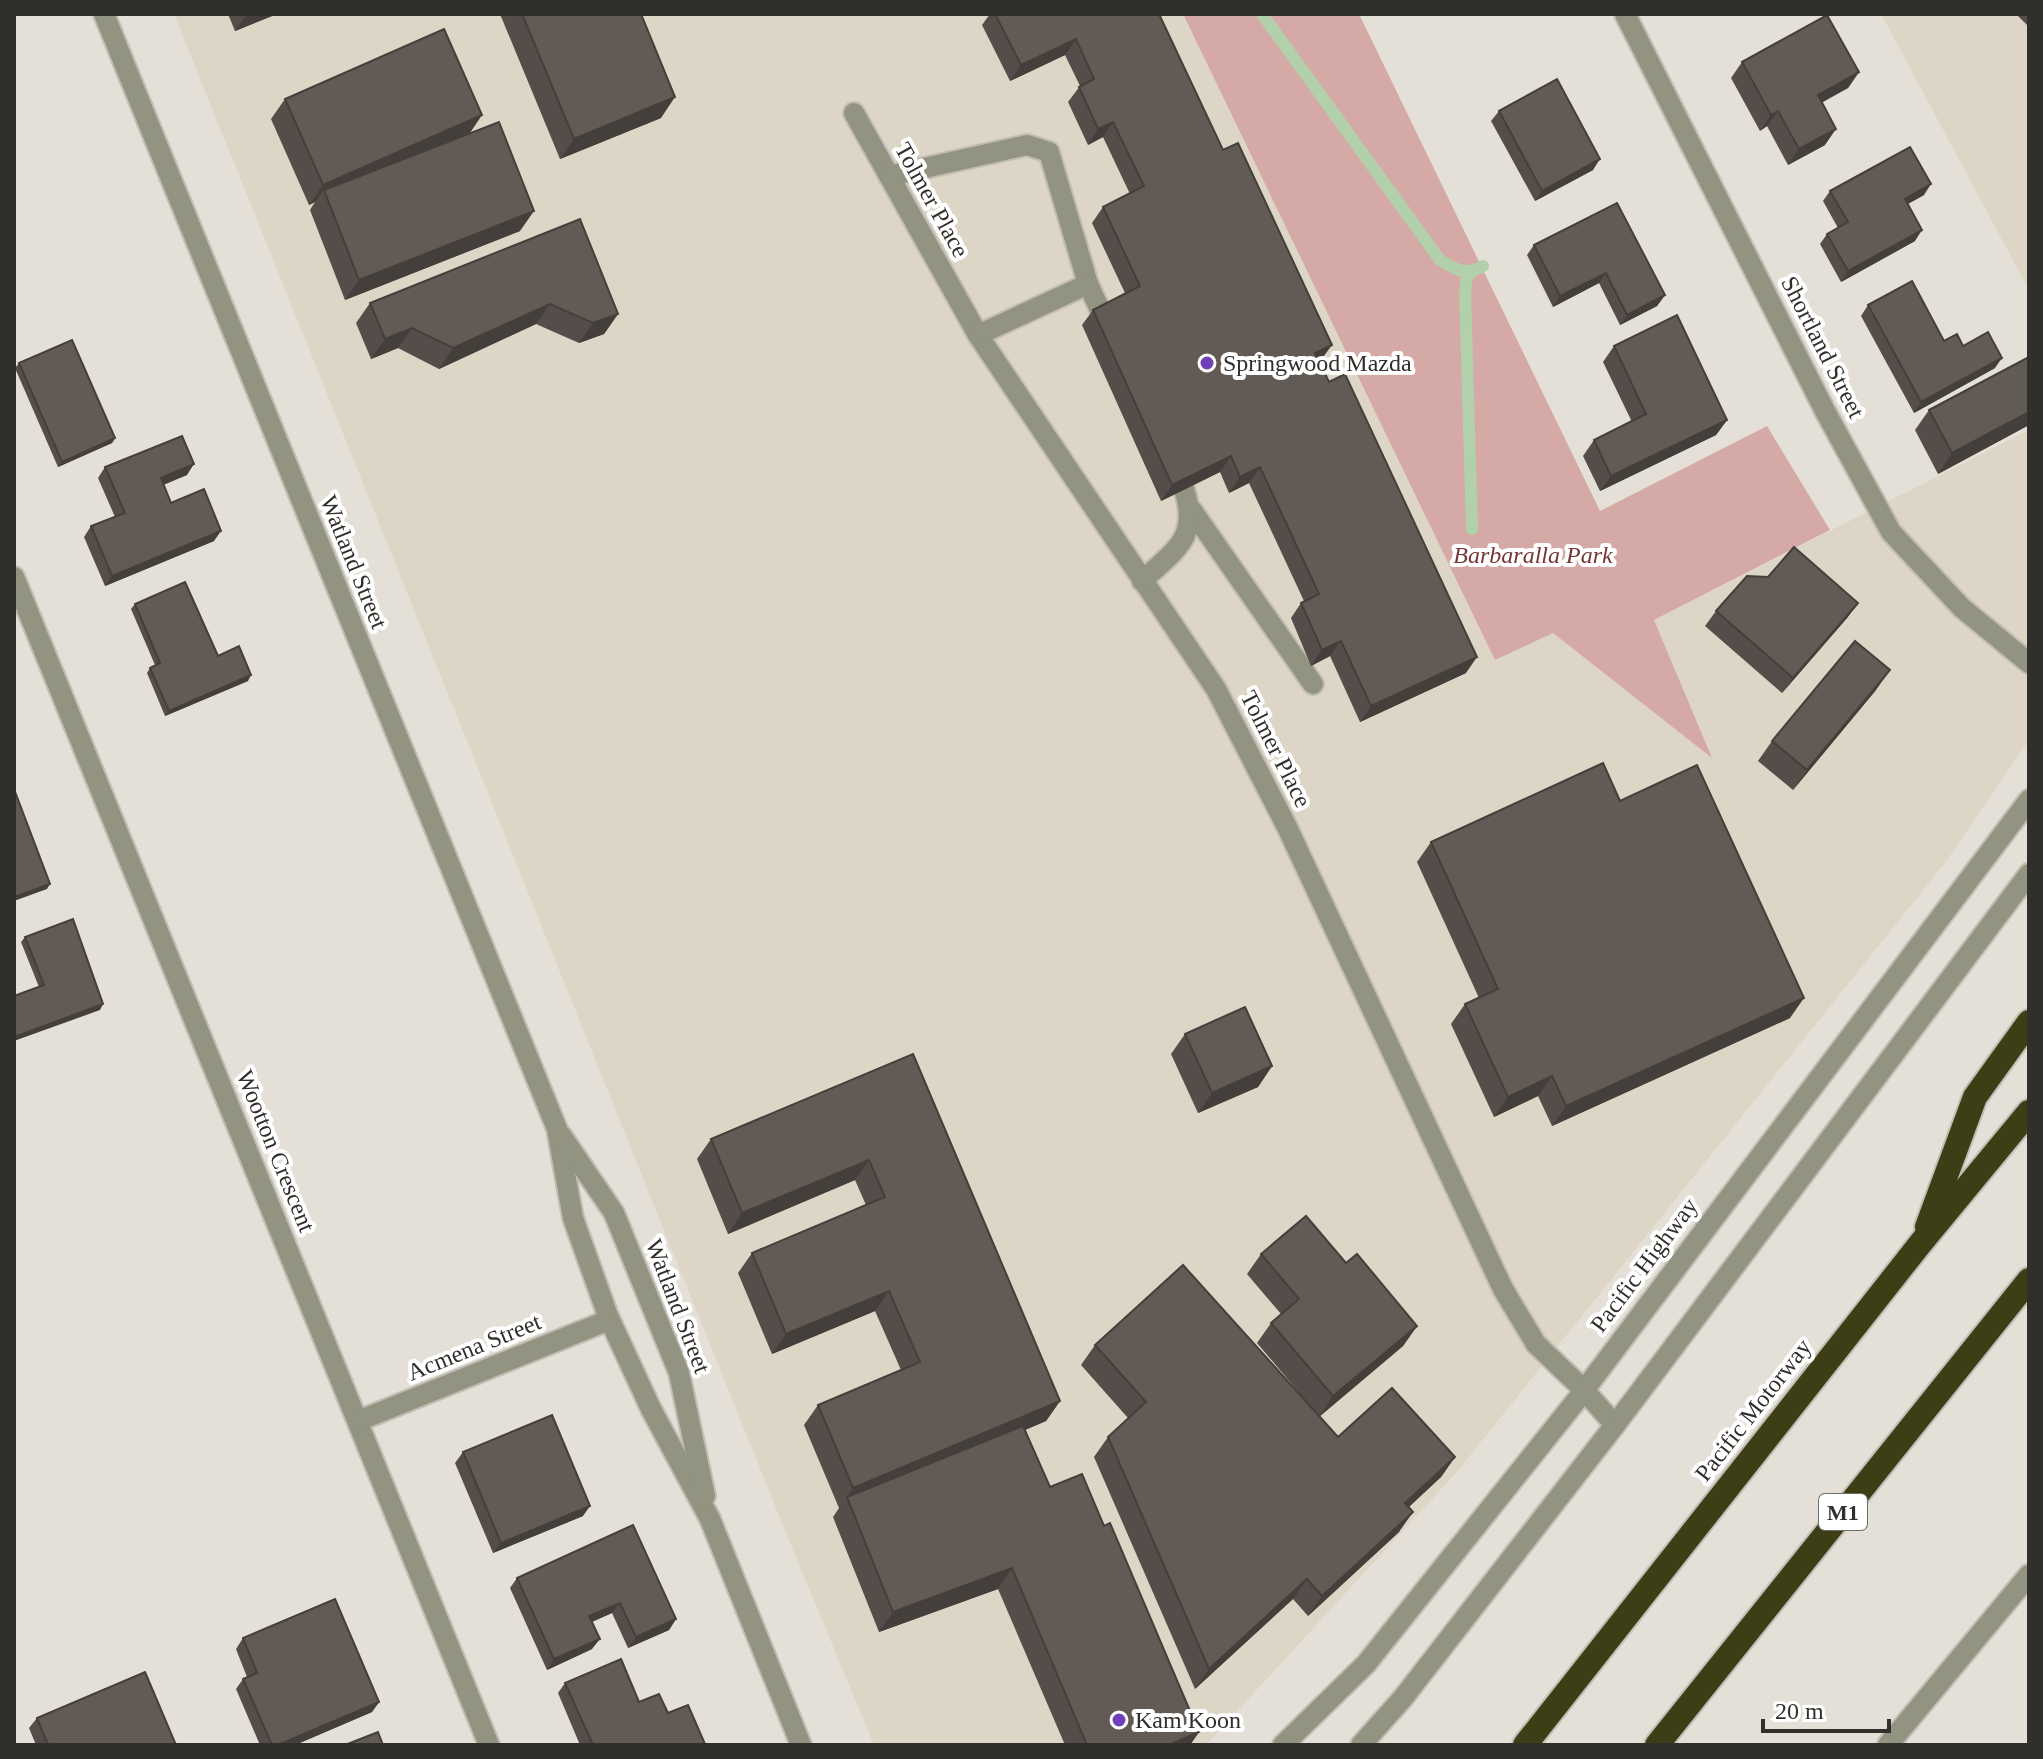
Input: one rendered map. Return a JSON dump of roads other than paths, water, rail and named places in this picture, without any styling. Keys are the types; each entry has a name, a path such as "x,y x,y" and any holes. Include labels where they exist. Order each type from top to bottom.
{"highway":[{"path":"1920,1244 1975,1097 2029,1022"},
{"name":"Pacific Motorway","path":"1525,1745 1920,1244 2029,1112"},
{"name":"M1","path":"1657,1745 2029,1280"}],"street":[{"name":"Watland Street","path":"104,14 557,1129 573,1218 609,1320 651,1409 710,1519 801,1745"},
{"name":"Shortland Street","path":"1625,14 1825,411 1891,532 1962,608 2029,663"},
{"name":"Tolmer Place","path":"854,113 978,335 1216,689 1280,813 1503,1289 1536,1344 1615,1425"},
{"path":"889,176 1027,145 1049,152 1088,284 1102,314"},
{"path":"978,335 1088,284"},
{"path":"1184,489 1191,509 1313,684"},
{"path":"1142,581 1186,539 1191,509"},
{"name":"Wootton Crescent","path":"14,577 489,1745"},
{"name":"Pacific Highway","path":"1283,1745 1366,1664 1583,1389 2029,800"},
{"path":"1361,1745 1403,1698 1615,1425 2029,874"},
{"name":"Watland Street","path":"557,1129 614,1213 679,1373 710,1519"},
{"name":"Acmena Street","path":"358,1421 609,1320"},
{"path":"1888,1745 2029,1575"}],"waterway":[{"path":"1262,14 1440,260 1461,270 1471,271 1483,266"},
{"path":"1472,272 1467,278 1465,291 1472,529"}],"place":[{"name":"Springwood Mazda","path":"1207,363"},
{"name":"Kam Koon","path":"1119,1720"}],"park label":[{"name":"Barbaralla Park","path":"1533,555"}]}
